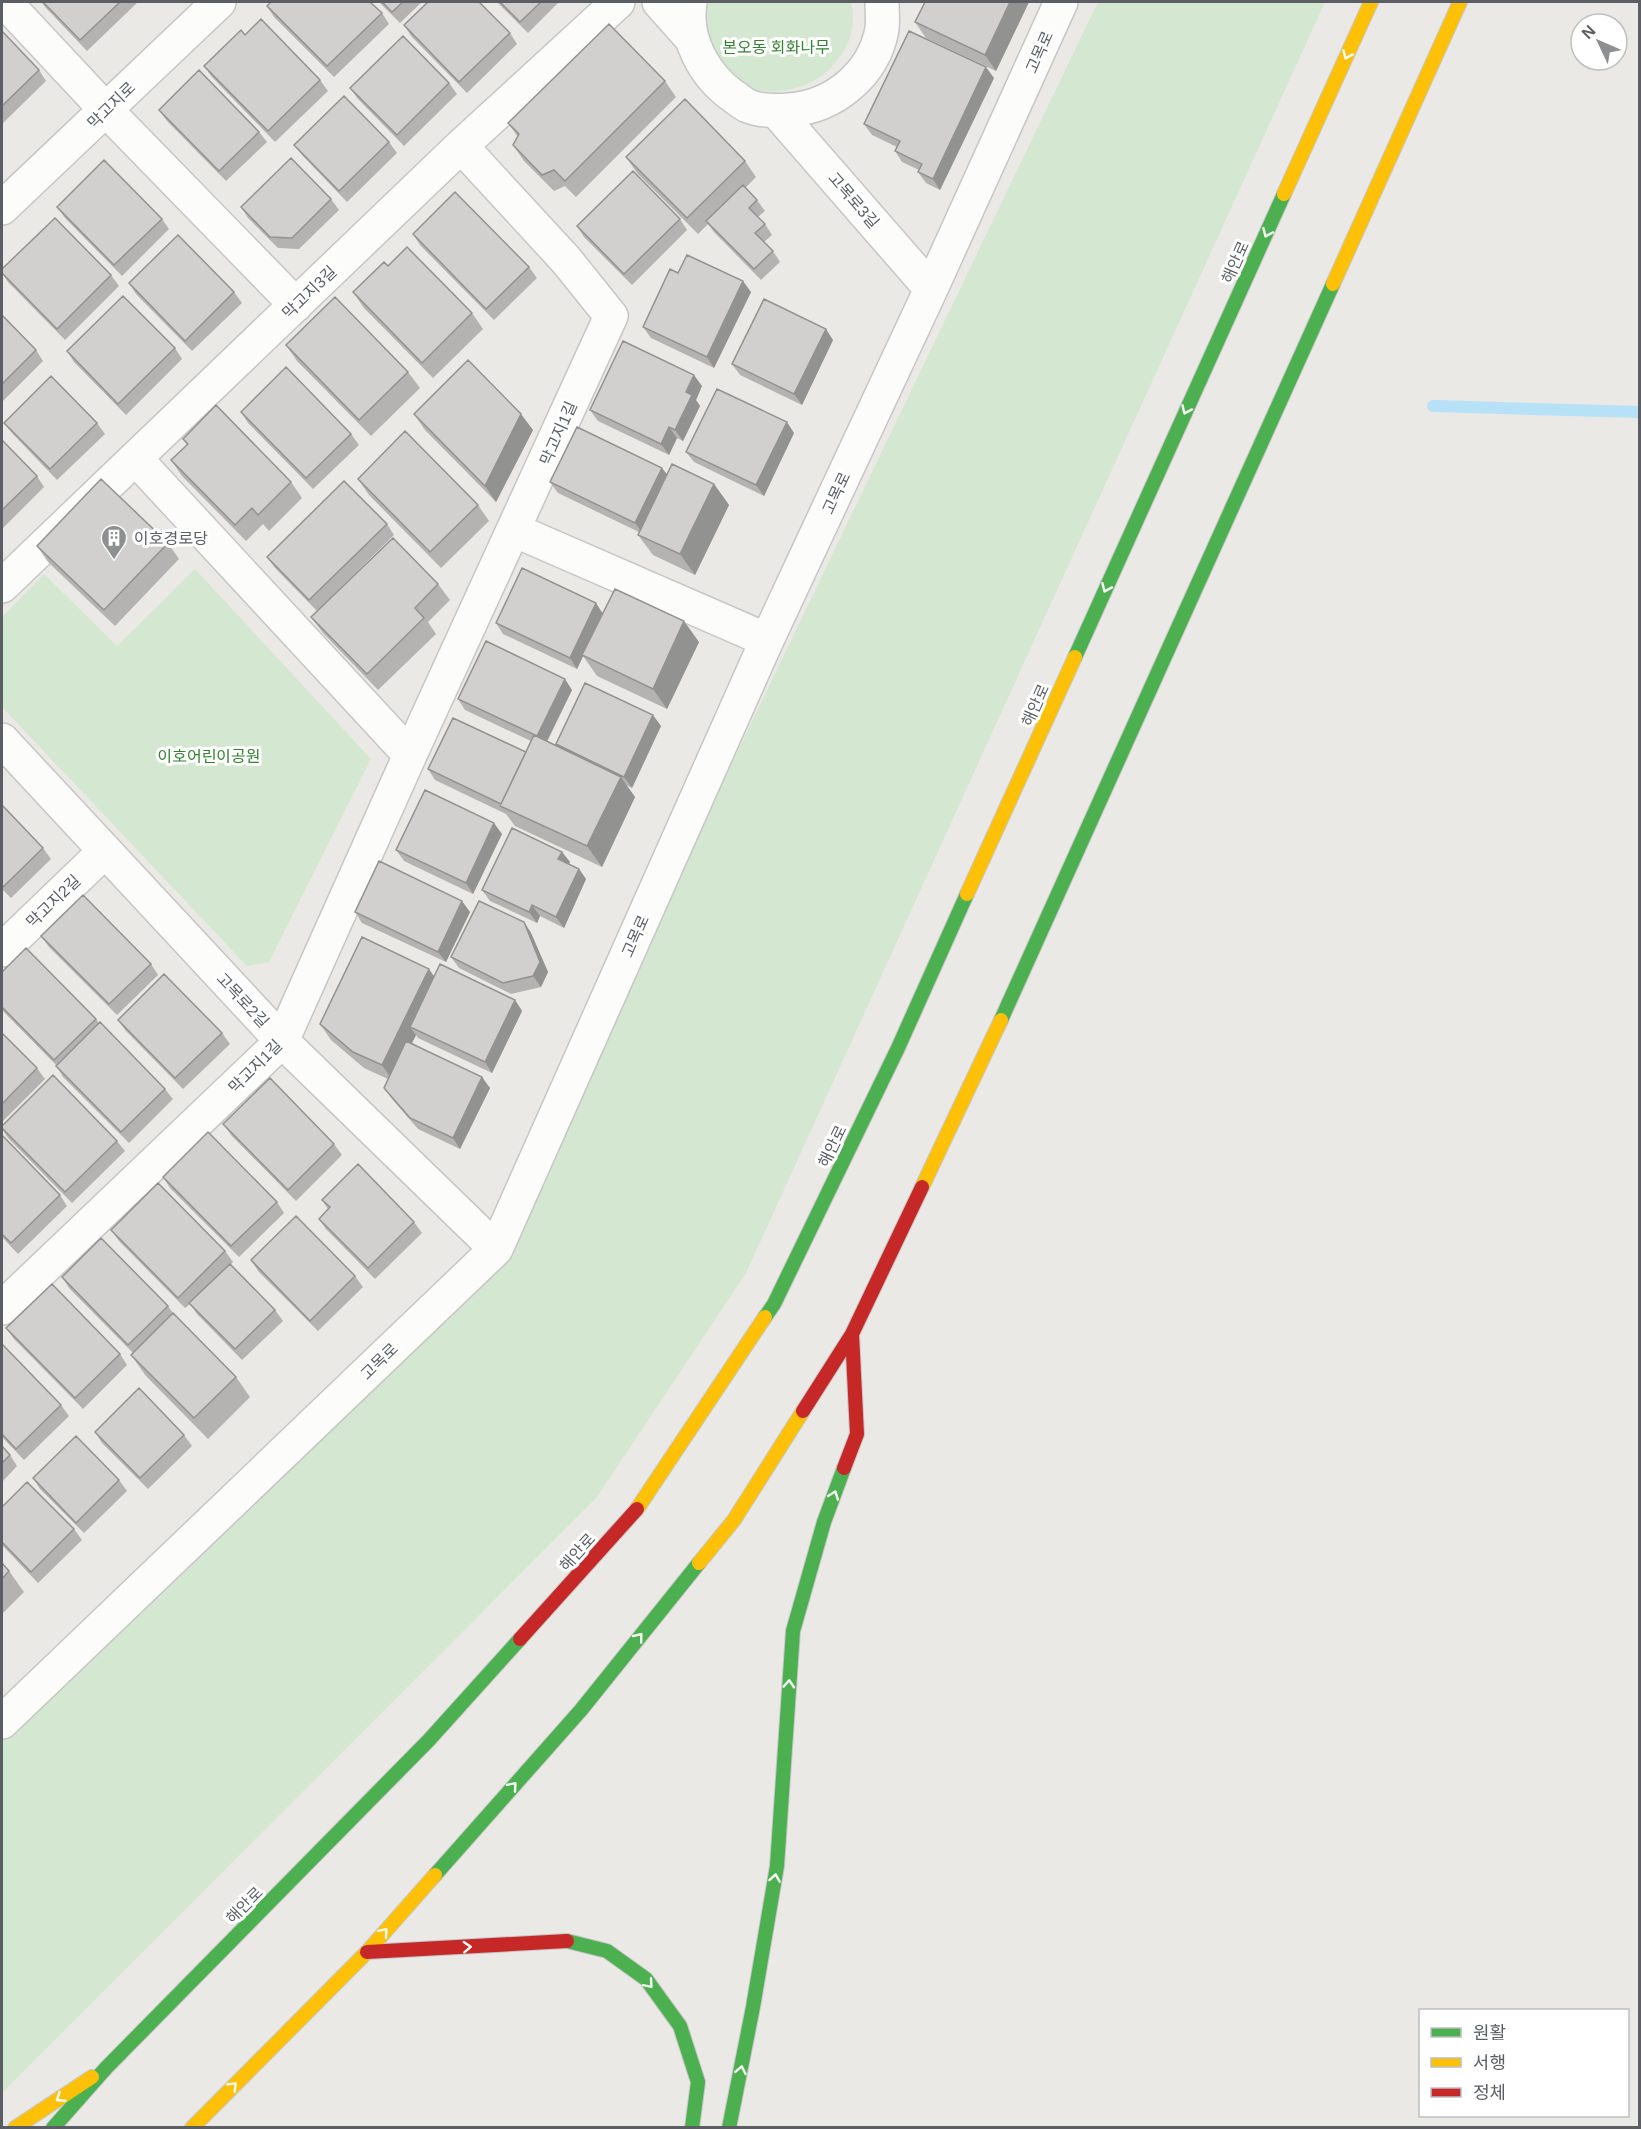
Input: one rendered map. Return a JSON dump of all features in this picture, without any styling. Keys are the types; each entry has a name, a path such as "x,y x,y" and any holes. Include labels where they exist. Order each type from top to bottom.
{"main road":[{"name":"해안로","path":"53,2127 106,2068 429,1740 636,1510 774,1304 898,1048 1371,2"},
{"path":"192,2127 367,1952 580,1710 734,1520 852,1334 1022,976 1460,2"},
{"path":"729,2127 753,2007 777,1866 793,1631 824,1522 857,1434 852,1334"},
{"path":"367,1952 568,1941 607,1951 646,1979 680,2026 698,2082 692,2127"},
{"path":"15,2127 106,2068"}],"street":[{"path":"5,2 106,110 296,304"},
{"name":"막고지로","path":"2,208 219,2"},
{"name":"막고지3길","path":"2,586 461,146 618,2"},
{"path":"659,2 691,38 704,68 723,89 748,106 776,111 806,109 833,98 856,80 873,56 882,28 882,2"},
{"path":"690,2 691,38"},
{"name":"고목로","path":"2,1722 496,1249 767,640 931,289 1061,2"},
{"name":"고목로3길","path":"776,111 931,289"},
{"name":"막고지1길","path":"2,1308 282,1041 611,316 566,260 461,146"},
{"path":"136,459 410,755"},
{"path":"514,530 767,640"},
{"name":"고목로2길","path":"2,740 282,1041 496,1249"},
{"name":"막고지2길","path":"2,950 105,851"}],"green space":[{"name":"본오동 회화나무","path":"700,2 851,2 853,22 849,41 840,58 827,72 811,82 792,89 773,92 748,87 737,81 712,60"},
{"path":"1098,2 1325,2 746,1273 597,1497 2,2093 2,1736 494,1258"},
{"name":"이호어린이공원","path":"195,569 371,759 269,962 247,966 2,707 2,617 44,574 117,646"}],"building":[{"path":"43,2 120,2 80,40"},
{"path":"271,2 370,2 382,13 327,66 267,6"},
{"path":"382,2 403,2 392,12"},
{"path":"428,2 479,2 510,33 459,82 404,25"},
{"path":"500,2 541,2 520,22"},
{"path":"925,2 1010,2 985,55 915,22"},
{"path":"261,19 320,80 268,131 204,66 241,30 245,35"},
{"path":"609,24 665,81 565,181 554,170 542,175 513,145 519,134 508,123"},
{"path":"2,31 39,70 2,106"},
{"path":"909,31 986,67 933,179 918,172 922,164 895,151 900,141 864,124"},
{"path":"403,36 449,83 397,135 350,88"},
{"path":"199,70 259,132 219,171 159,110"},
{"path":"344,96 389,142 339,191 294,145"},
{"path":"685,99 745,161 687,218 626,157"},
{"path":"291,158 331,199 292,238 270,237 241,207"},
{"path":"104,160 162,219 114,265 57,207"},
{"path":"633,171 680,219 624,274 577,226"},
{"path":"743,185 757,200 749,208 765,224 755,233 773,251 754,269 706,221"},
{"path":"455,192 529,267 486,309 413,234"},
{"path":"55,218 111,275 57,329 2,273 2,269"},
{"path":"178,235 234,292 185,341 129,283"},
{"path":"407,247 472,313 422,363 353,292 384,262 388,266"},
{"path":"687,255 743,281 707,357 643,327 670,269 678,273"},
{"path":"123,296 175,348 118,404 67,351"},
{"path":"335,297 408,372 359,420 286,345"},
{"path":"764,299 826,329 794,394 732,364"},
{"path":"2,315 36,350 2,384"},
{"path":"623,341 694,375 686,392 692,395 675,430 669,427 661,444 590,410"},
{"path":"468,360 521,414 485,486 414,414"},
{"path":"286,367 351,434 306,478 241,412"},
{"path":"51,376 97,423 50,469 4,423"},
{"path":"717,389 787,422 756,485 686,452"},
{"path":"216,405 291,482 258,515 252,508 235,525 171,460 188,444 183,439"},
{"path":"577,427 662,468 635,523 550,482"},
{"path":"405,431 478,505 430,552 358,479"},
{"path":"2,440 37,476 2,510"},
{"path":"672,464 714,484 680,554 638,535"},
{"name":"이호경로당","path":"101,479 168,543 104,610 37,546"},
{"path":"344,481 387,524 309,600 267,557"},
{"path":"393,538 438,584 415,608 424,618 367,674 311,617"},
{"path":"522,568 596,603 570,658 496,623"},
{"path":"615,589 684,621 653,689 582,655"},
{"path":"486,641 565,679 537,736 458,699"},
{"path":"585,683 653,715 624,777 556,744"},
{"path":"453,718 526,752 501,804 428,769"},
{"path":"534,735 621,777 587,846 500,806"},
{"path":"425,790 494,823 466,883 396,850"},
{"path":"2,805 43,848 3,887 2,886"},
{"path":"512,828 562,852 558,859 579,869 556,917 532,905 529,912 482,890"},
{"path":"379,861 462,901 438,952 355,912"},
{"path":"83,895 151,964 109,1004 41,936"},
{"path":"479,901 524,922 540,962 533,976 503,983 451,957"},
{"path":"362,937 429,969 382,1065 353,1052 320,1024"},
{"path":"26,948 96,1019 54,1060 2,1007 2,972"},
{"path":"440,964 515,1000 485,1062 410,1027"},
{"path":"164,974 222,1033 175,1078 118,1020"},
{"path":"100,1022 165,1089 121,1132 56,1066"},
{"path":"2,1033 37,1068 2,1104"},
{"path":"406,1041 482,1077 453,1138 410,1118 384,1088"},
{"path":"53,1075 117,1141 65,1192 2,1128"},
{"path":"270,1078 334,1144 288,1190 223,1124"},
{"path":"208,1132 277,1202 231,1246 163,1177"},
{"path":"2,1135 60,1195 11,1243 2,1234"},
{"path":"358,1164 414,1222 368,1268 319,1219 330,1207 322,1200"},
{"path":"158,1183 225,1251 178,1298 111,1230"},
{"path":"296,1216 355,1276 310,1321 251,1260"},
{"path":"101,1238 168,1306 128,1345 62,1277"},
{"path":"230,1264 275,1310 235,1349 189,1303"},
{"path":"52,1284 120,1354 75,1398 6,1328"},
{"path":"173,1313 236,1377 194,1418 131,1355"},
{"path":"2,1344 61,1405 16,1449 2,1434"},
{"path":"139,1388 184,1435 140,1478 95,1432"},
{"path":"76,1436 119,1480 76,1523 33,1478"},
{"path":"2,1446 10,1455 2,1463"},
{"path":"27,1482 74,1529 31,1572 2,1542 2,1507"},
{"path":"2,1563 9,1571 2,1579"}],"waterway":[{"path":"1433,406 1640,412"}],"traffic: fast":[{"path":"1075,657 1284,194"},
{"path":"1001,1020 1333,284"},
{"path":"765,1317 774,1304 898,1048 967,894"},
{"path":"729,2128 753,2007 777,1866 793,1631 824,1522 844,1468"},
{"path":"435,1875 581,1710 699,1563"},
{"path":"53,2128 106,2068 429,1740 520,1639"},
{"path":"567,1941 607,1951 646,1979 680,2026 698,2082 692,2128"}],"traffic: slow":[{"path":"1284,194 1371,2"},
{"path":"1333,284 1460,2"},
{"path":"967,894 1075,657"},
{"path":"922,1187 1001,1020"},
{"path":"637,1509 765,1317"},
{"path":"699,1563 734,1520 803,1411"},
{"path":"192,2128 367,1952 435,1875"},
{"path":"15,2128 92,2077"}],"traffic: jam":[{"path":"803,1411 852,1334 922,1187"},
{"path":"844,1468 857,1434 852,1334"},
{"path":"520,1639 637,1509"},
{"path":"367,1952 567,1941"}],"place":[{"name":"이호경로당","path":"114,561"}]}
